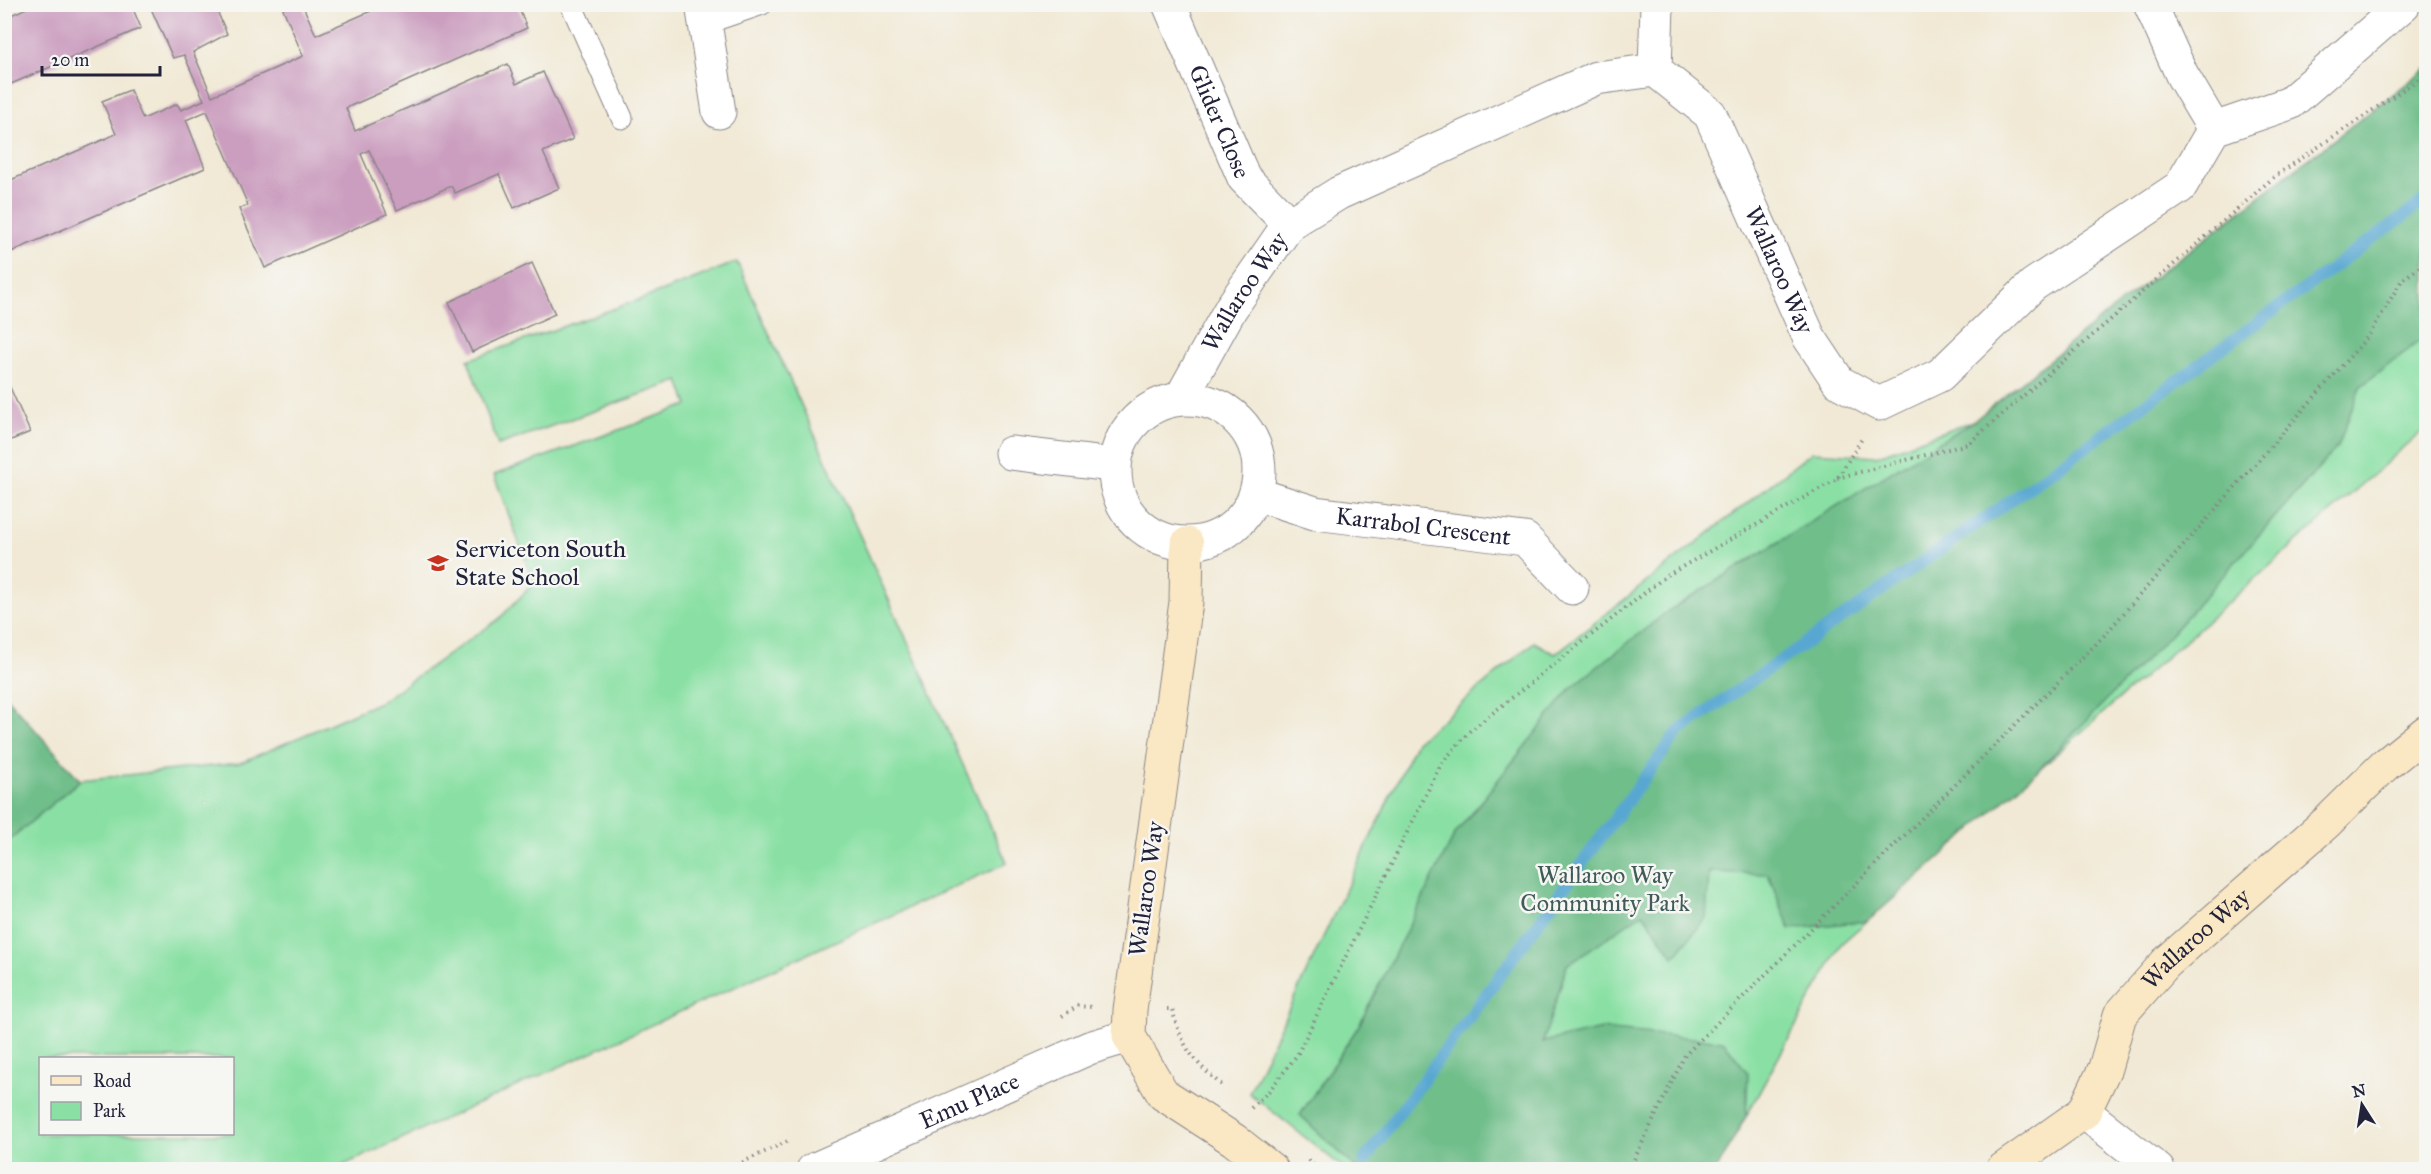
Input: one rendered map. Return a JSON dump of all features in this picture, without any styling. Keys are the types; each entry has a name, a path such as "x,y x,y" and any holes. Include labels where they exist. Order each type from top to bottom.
{"street":[{"name":"Glider Close","path":"1169,4 1244,178 1289,224"},
{"path":"1655,70 1657,4"},
{"path":"2150,4 2182,75 2214,129"},
{"path":"1879,404 1940,375 2033,285 2180,187 2214,129 2290,103 2404,4"},
{"path":"704,14 719,112"},
{"name":"Wallaroo Way","path":"1181,398 1231,308 1289,224 1339,193 1596,78 1655,70 1710,114 1809,337 1839,382 1879,404"},
{"path":"1181,398 1194,398 1219,405 1246,427 1257,450 1259,483 1256,494 1244,516 1230,530 1206,541 1176,544 1152,535 1130,517 1117,495 1113,465 1120,441 1139,416 1161,403 1181,398"},
{"path":"1011,453 1113,465"},
{"name":"Karrabol Crescent","path":"1256,494 1315,513 1525,540 1572,588"},
{"name":"Wallaroo Way","path":"1129,1036 1130,1010 1186,602 1187,544"},
{"name":"Wallaroo Way","path":"2002,1170 2084,1112 2105,1068 2120,1015 2166,963 2326,824 2385,765 2427,732"},
{"path":"1129,1036 1163,1094 1234,1140 1272,1170"},
{"name":"Emu Place","path":"813,1170 1089,1048 1129,1036"},
{"path":"2084,1112 2158,1170"}],"lane":[{"path":"571,4 622,118"},
{"path":"704,14 762,4"}],"path":[{"path":"1234,1140 1251,1108 1269,1091 1297,1055 1441,764 1470,731 1666,576 1837,479 1968,444 2274,177 2427,74"},
{"path":"1629,1170 1685,1055 2101,639 2369,335 2402,280 2427,262"},
{"path":"1837,479 1858,449 1879,404"}],"green space":[{"name":"Wallaroo Way Community Park","path":"2426,69 2426,428 1841,944 1717,1169 1345,1169 1249,1093 1416,742 1534,642 1555,654 1812,452 1876,456 1975,420 2114,308"},
{"name":"Wallaroo Way Community Park","path":"2426,69 2426,336 2360,387 2338,446 2172,633 2034,774 1868,921 1790,929 1768,874 1709,872 1706,918 1674,957 1643,913 1567,965 1543,1042 1602,1029 1723,1041 1748,1073 1746,1116 1717,1169 1357,1169 1300,1115 1358,1027 1455,834 1572,687 1668,611 1975,420 2114,308"},
{"path":"737,262 1007,863 335,1169 5,1170 5,844 80,780 240,763 380,702 499,619 534,583 494,475 688,405 679,381 498,445 468,360 650,296"},
{"path":"4,695 80,780 5,844 4,844"}],"building":[{"path":"36,4 131,4 141,28 4,87 4,18"},
{"path":"149,4 214,4 227,34 193,52 212,96 303,56 281,4 302,4 316,35 387,4 517,4 527,28 346,108 355,131 508,64 516,84 543,72 573,139 543,152 559,188 514,208 499,174 455,193 451,186 397,210 369,150 361,154 387,214 265,268 239,209 248,205 207,111 186,120 205,168 4,255 4,183 116,134 102,101 130,90 143,119 177,104 181,110 204,100 184,55 173,58"},
{"path":"532,263 555,314 472,352 449,302"},
{"path":"4,374 30,432 4,443"}],"waterway":[{"path":"1364,1161 1678,732 2053,471 2426,200"}],"place":[{"name":"Serviceton South State School","path":"438,563"}]}
